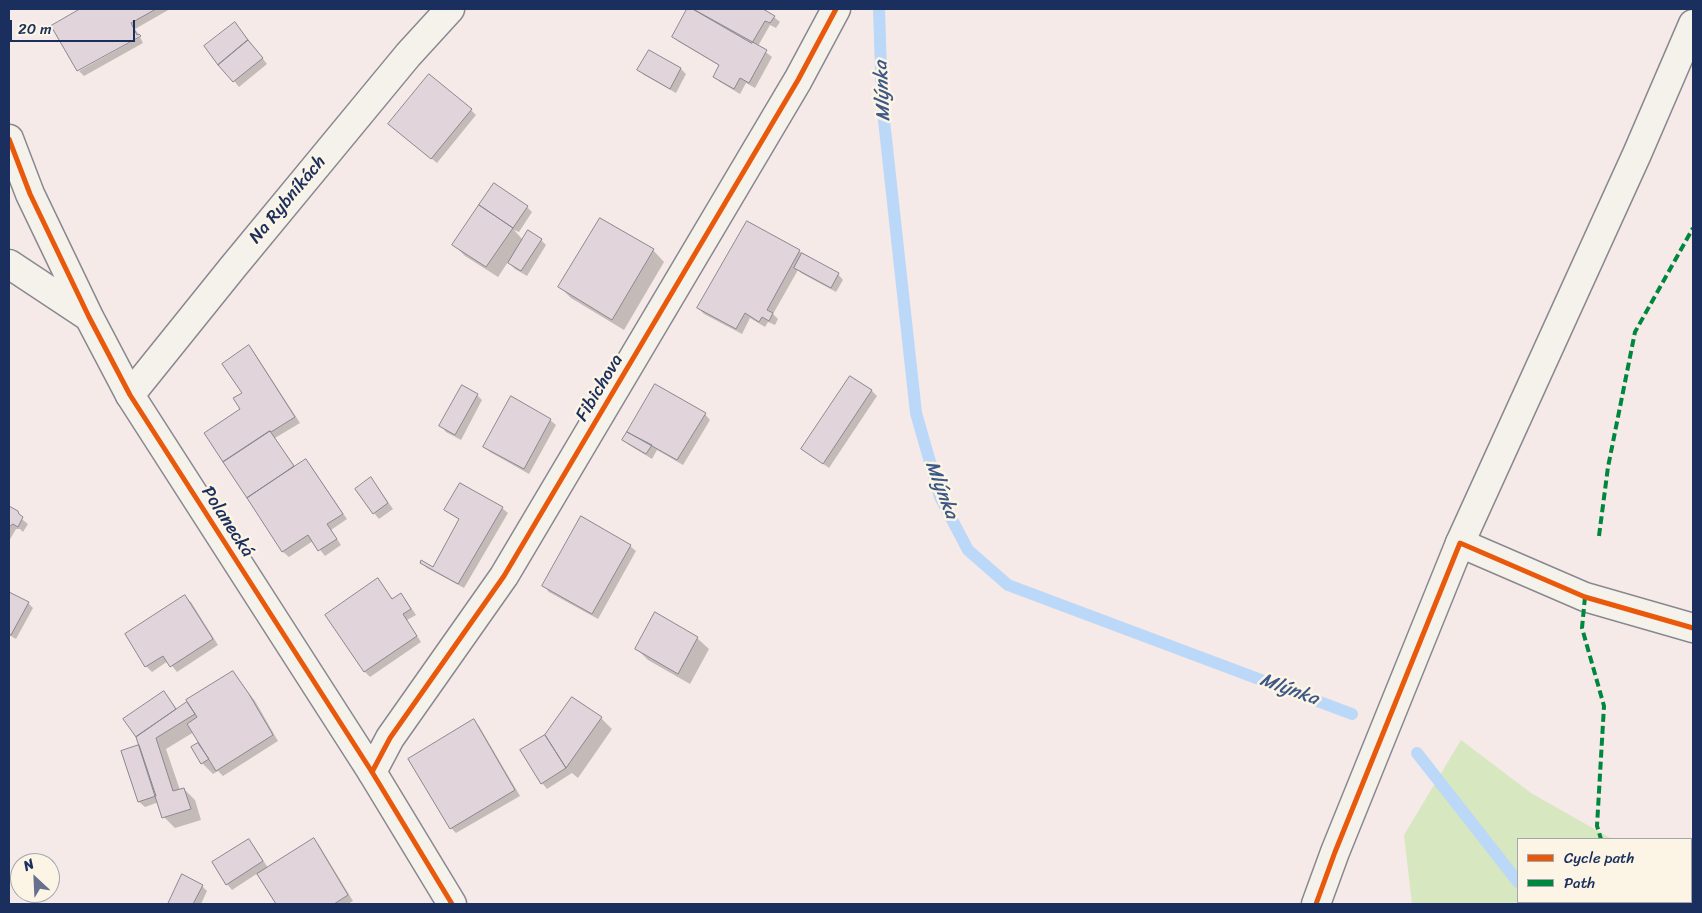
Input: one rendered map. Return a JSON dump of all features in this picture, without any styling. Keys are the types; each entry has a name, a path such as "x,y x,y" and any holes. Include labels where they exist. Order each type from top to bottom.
{"main road":[{"name":"Na Rybníkách","path":"130,395 232,266 383,85 450,9"},
{"name":"Fibichova","path":"372,772 390,738 504,576 798,80 836,9"},
{"path":"1316,904 1338,843 1460,543 1693,24"},
{"path":"1636,154 1693,49"},
{"name":"Polanecká","path":"9,139 30,194 89,317 130,395 372,772 452,904"},
{"path":"9,264 89,317"},
{"path":"1460,543 1584,597 1693,628"}],"green space":[{"path":"1461,740 1531,793 1610,838 1517,838 1517,903 1692,903 1693,867 1693,904 1412,904 1404,835"}],"building":[{"path":"80,9 156,9 131,23 137,35 141,36 77,71 51,26"},
{"path":"687,9 693,9 767,50 749,83 740,78 734,89 713,77 719,65 672,37"},
{"path":"693,9 763,9 775,16 770,23 765,21 752,43"},
{"path":"235,22 248,40 218,65 204,46"},
{"path":"248,40 263,58 233,82 218,65"},
{"path":"649,50 681,68 670,89 637,70"},
{"path":"429,74 472,109 431,159 388,124"},
{"path":"494,183 528,206 513,228 479,205"},
{"path":"479,205 513,228 486,267 452,245"},
{"path":"600,218 654,249 612,320 558,287"},
{"path":"747,221 800,250 767,310 773,313 769,321 762,317 759,322 745,313 736,329 697,308"},
{"path":"528,230 542,239 521,271 508,263"},
{"path":"802,253 839,273 831,288 794,268"},
{"path":"249,345 295,417 223,462 204,433 240,409 233,398 242,393 222,364"},
{"path":"850,376 872,390 823,464 801,449"},
{"path":"655,384 706,413 677,460 627,432"},
{"path":"462,385 478,394 455,435 439,426"},
{"path":"511,396 551,419 524,469 483,447"},
{"path":"270,431 294,466 247,498 223,462"},
{"path":"627,432 652,445 646,454 622,440"},
{"path":"306,459 343,514 327,524 337,539 318,551 308,535 282,552 247,498"},
{"path":"371,477 388,503 373,514 355,489"},
{"path":"460,483 503,507 458,584 420,563 421,560 433,567 459,519 444,510"},
{"path":"9,506 18,511 23,517 18,527 13,524 9,527"},
{"path":"581,516 631,545 592,614 542,586"},
{"path":"378,578 392,599 401,593 411,609 403,614 417,636 364,672 325,615"},
{"path":"9,592 29,602 11,635 9,634"},
{"path":"185,595 213,639 170,667 163,656 145,667 125,634"},
{"path":"655,612 698,637 678,674 635,649"},
{"path":"233,671 273,735 216,771 187,724 197,717 186,700"},
{"path":"164,691 176,709 136,737 123,719"},
{"path":"572,697 602,717 566,768 545,735"},
{"path":"187,702 195,714 156,738 173,791 184,788 191,809 162,818 136,737"},
{"path":"474,719 515,790 450,829 408,759"},
{"path":"545,735 566,768 541,784 520,750"},
{"path":"198,743 209,759 201,764 191,747"},
{"path":"139,745 156,796 138,802 121,751"},
{"path":"314,838 348,895 334,904 276,904 257,874"},
{"path":"249,839 263,861 226,885 212,862"},
{"path":"182,874 203,885 193,904 168,904"}],"waterway":[{"name":"Mlýnka","path":"879,9 882,102 916,413 940,497 968,550 1008,585 1352,714"},
{"name":"Mlýnka","path":"1417,753 1517,881"}],"marked path":[{"path":"1599,536 1608,467 1635,332 1693,228"},
{"path":"1585,597 1582,628 1604,706 1597,826 1601,838"}],"cycle path":[{"path":"372,772 390,738 504,576 798,80 836,9"},
{"path":"9,139 30,194 89,317 130,395 372,772 452,904"},
{"path":"1316,904 1335,852 1460,543 1585,597 1693,628"}]}
